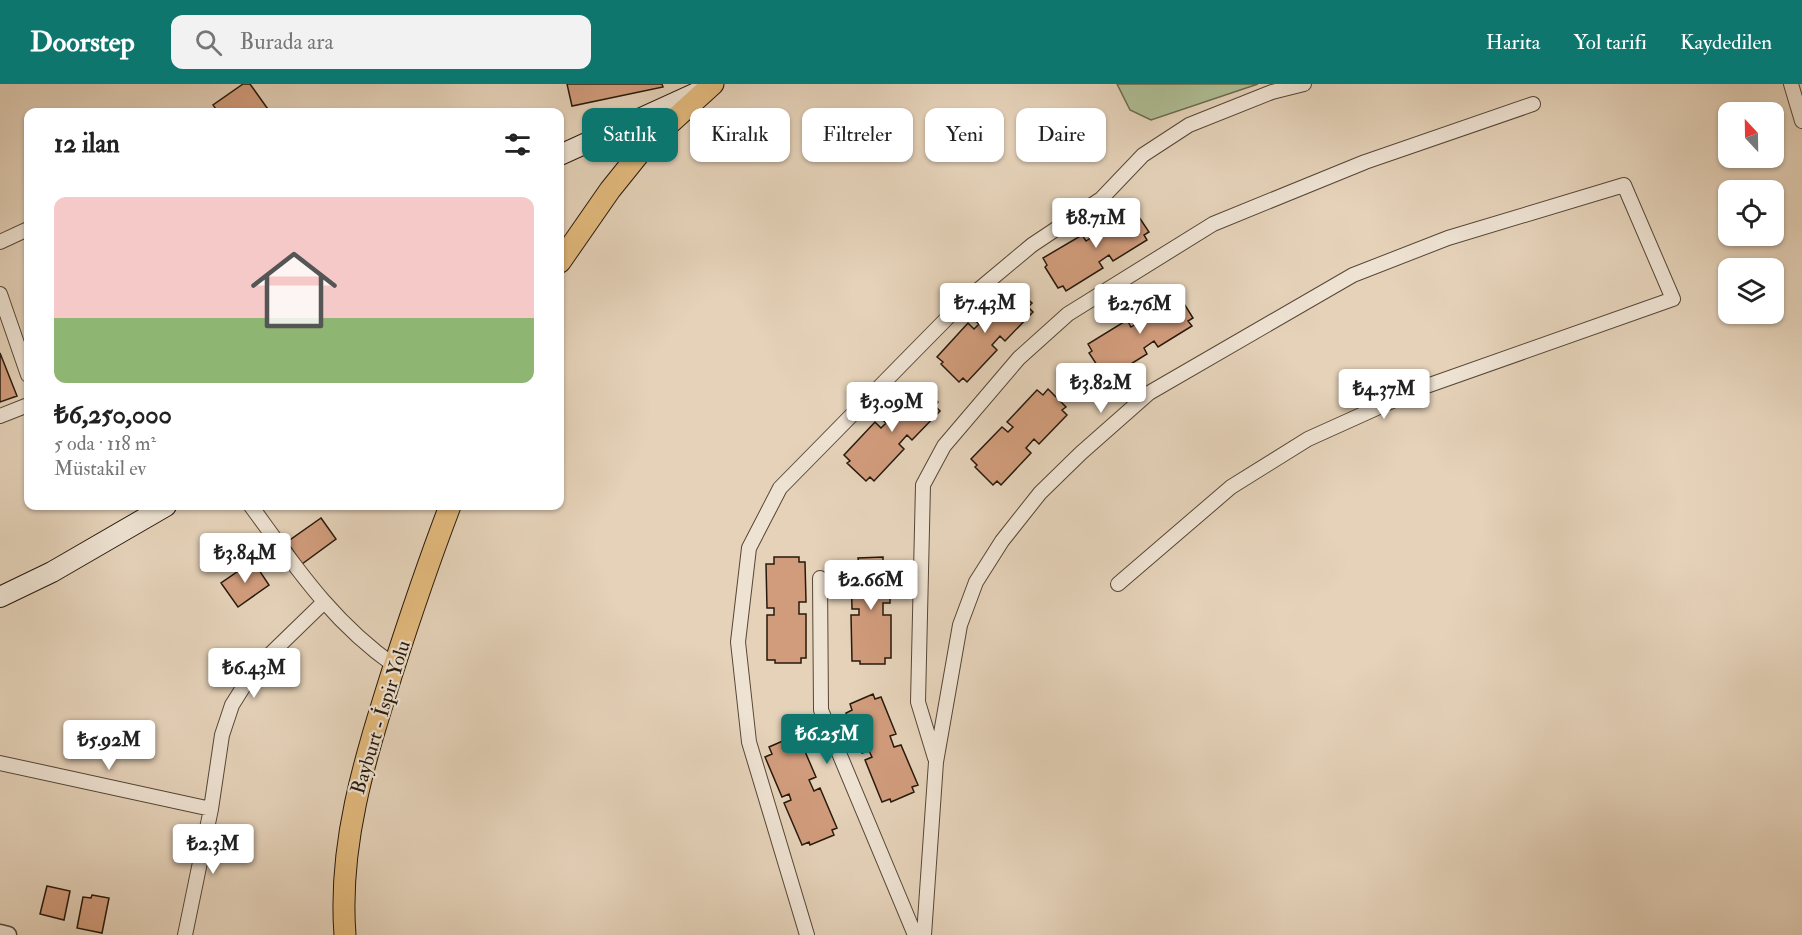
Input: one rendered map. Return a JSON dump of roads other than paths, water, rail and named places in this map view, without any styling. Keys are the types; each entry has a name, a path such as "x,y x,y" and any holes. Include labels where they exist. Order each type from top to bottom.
{"main road":[{"path":"564,153 711,86"},
{"path":"564,256 610,189 647,144 711,86"},
{"path":"0,597 52,572 159,510"},
{"name":"Bayburt - İspir Yolu","path":"341,932 343,885 352,814 395,666 449,510"}],"street":[{"path":"807,935 749,742 738,642 749,548 780,488 959,306 1032,245 1101,199 1143,155 1189,125 1272,92 1304,84"},
{"path":"1791,84 1802,121"},
{"path":"936,762 918,702 923,484 944,446 1019,357 1068,314 1213,224 1365,162 1533,104"},
{"path":"924,935 936,762 960,625 976,582 1002,541 1040,493 1149,393 1353,275 1448,238 1624,185 1673,299 1421,388 1345,420 1282,454 1231,487 1118,584"},
{"path":"0,242 24,232"},
{"path":"0,294 24,363"},
{"path":"0,416 24,407"},
{"path":"253,510 323,603 369,648 395,666"},
{"path":"820,578 821,710 915,935"},
{"path":"185,935 211,809 222,735 232,705 254,670 323,603"},
{"path":"0,763 211,809"},
{"path":"0,933 8,935"}]}
